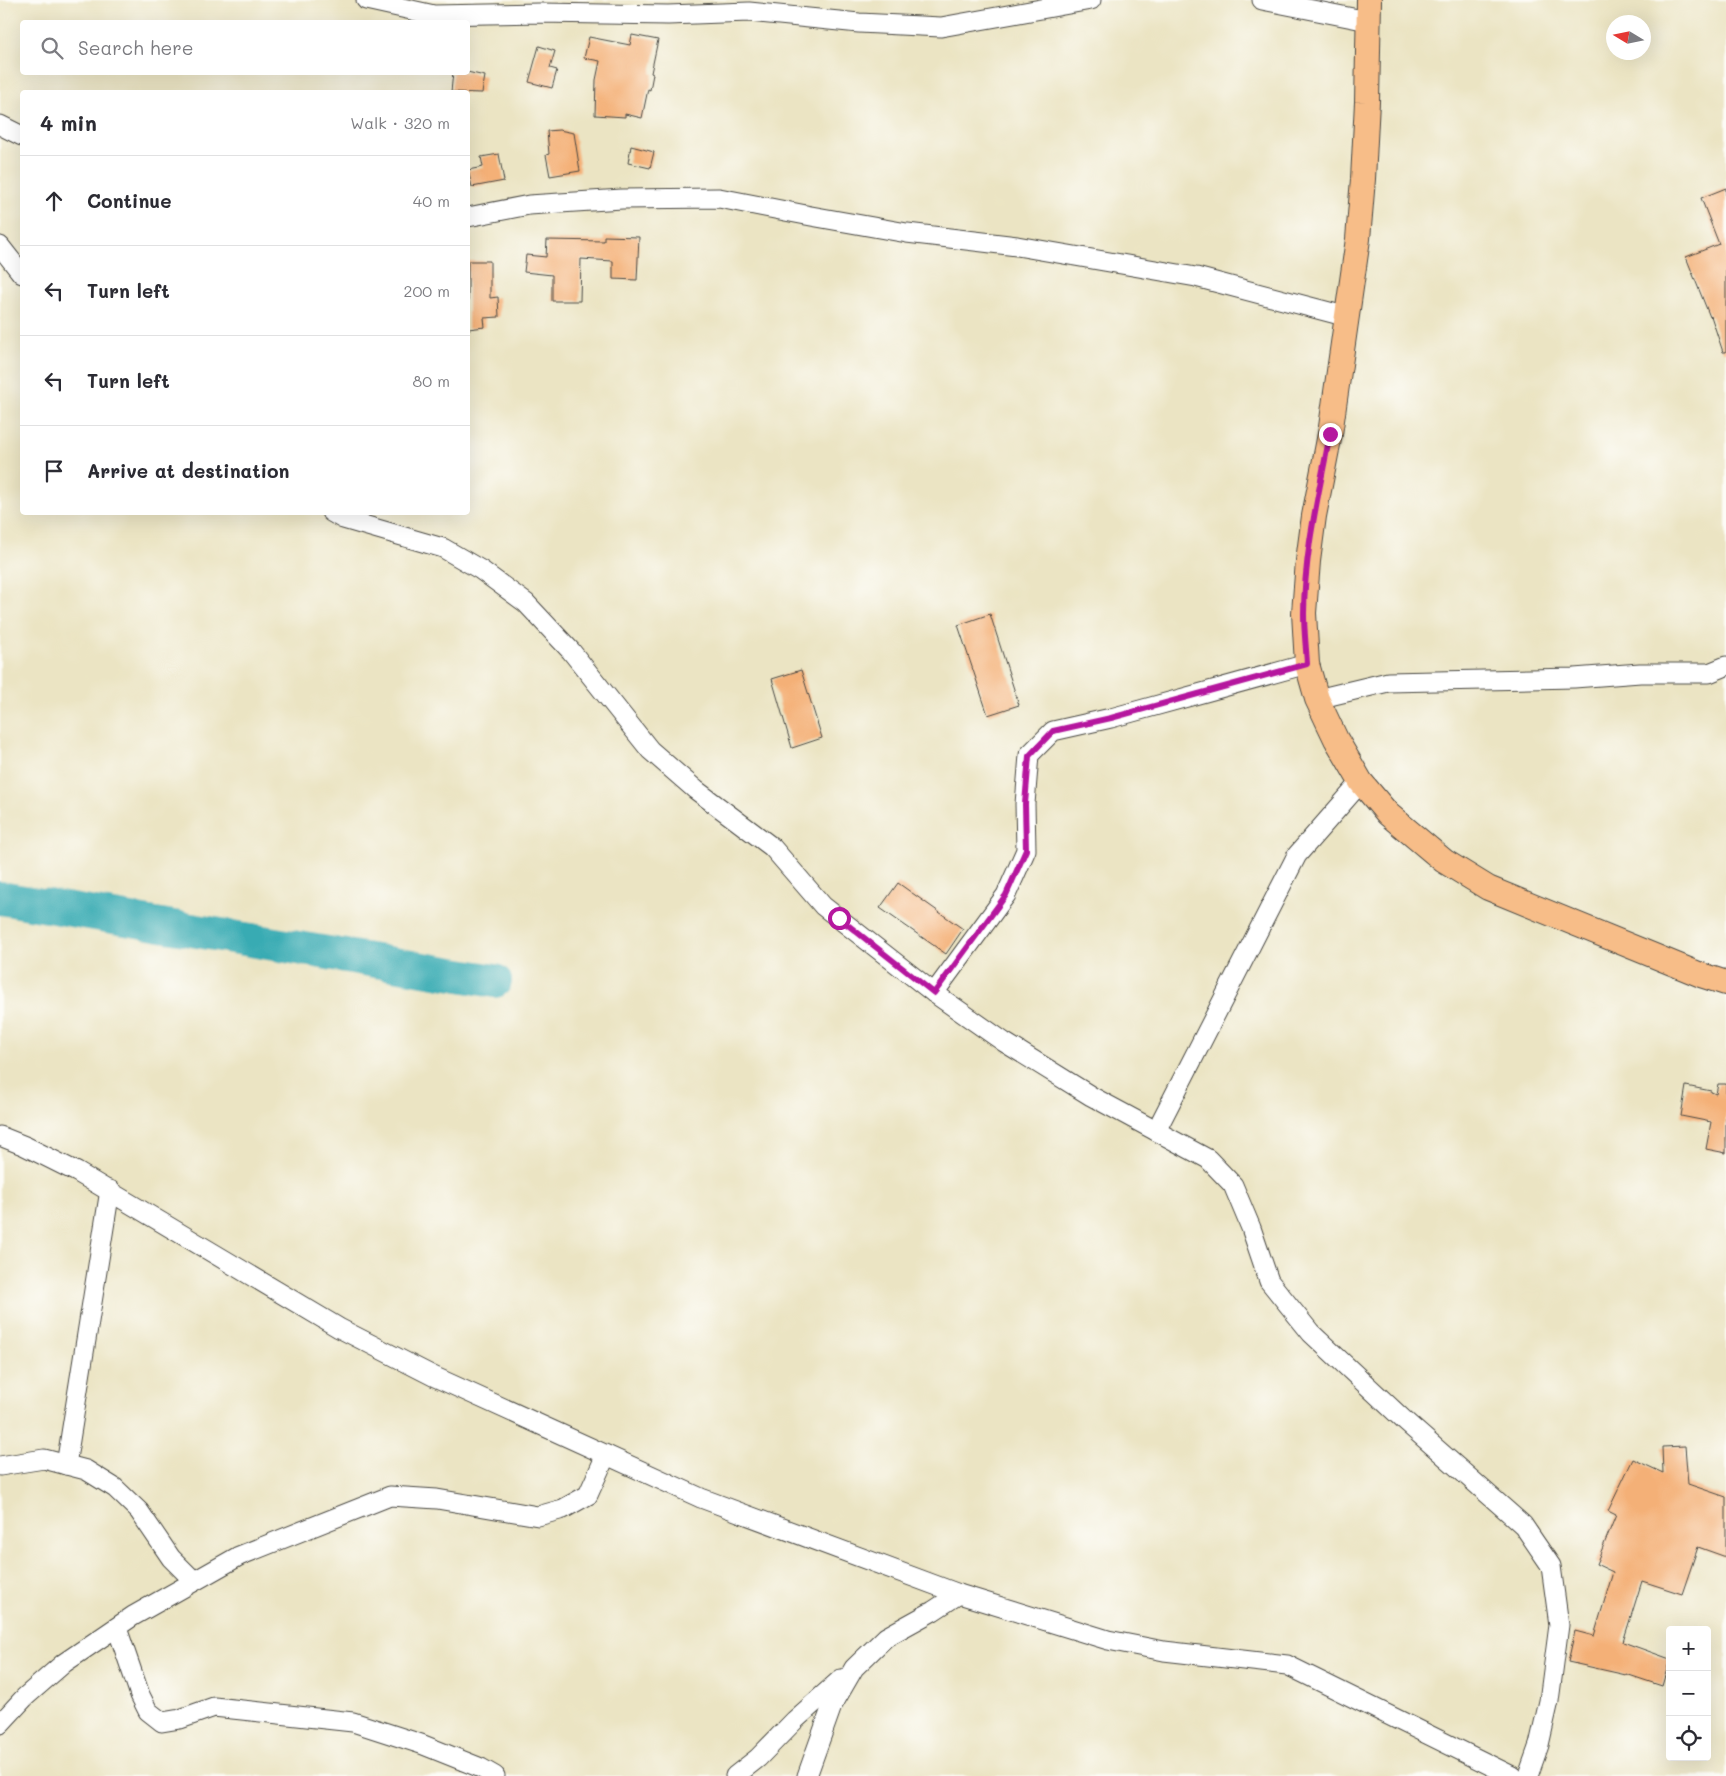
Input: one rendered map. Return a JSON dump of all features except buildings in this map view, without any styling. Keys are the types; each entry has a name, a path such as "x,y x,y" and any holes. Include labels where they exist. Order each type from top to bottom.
{"main road":[{"path":"1369,11 1363,179 1358,239 1330,434 1314,516 1308,560 1304,614 1307,664 1317,699 1336,739 1361,782 1388,814 1444,861 1488,888 1726,983"}],"street":[{"path":"366,0 434,15 534,6 668,15 749,12 859,23 941,27 1091,0"},
{"path":"1262,0 1369,11"},
{"path":"0,126 20,135"},
{"path":"470,217 529,205 622,199 719,198 878,228 1017,246 1196,277 1348,317"},
{"path":"0,246 20,271"},
{"path":"336,515 343,519 443,548 481,570 526,603 571,651 650,750 696,790 772,847 823,906 934,993 1004,1042 1091,1096 1208,1159 1233,1185 1251,1228 1269,1281 1311,1334 1399,1416 1523,1525 1551,1566 1559,1625 1549,1701 1540,1744 1528,1776"},
{"path":"934,993 1006,895 1026,850 1025,804 1029,756 1053,731 1111,718 1307,664"},
{"path":"1317,699 1388,682 1574,678 1640,673 1709,673 1726,666"},
{"path":"1156,1131 1297,855 1361,782"},
{"path":"0,1136 25,1146 110,1190 339,1328 433,1376 701,1498 959,1594 1108,1640 1164,1651 1287,1666 1512,1776"},
{"path":"66,1465 110,1190"},
{"path":"0,1724 25,1697 64,1663 134,1616 239,1556 390,1496 437,1500 538,1516 563,1509 588,1495 606,1455"},
{"path":"0,1466 44,1459 86,1470 115,1488 139,1511 171,1558 194,1581"},
{"path":"735,1776 758,1758 794,1720 854,1668 886,1637 959,1594"},
{"path":"117,1628 140,1695 148,1711 162,1722 180,1719 214,1707 353,1722 421,1744 481,1768 495,1776"},
{"path":"808,1776 832,1706 854,1668"}],"waterway":[{"path":"0,898 495,981"}],"route":[{"path":"839,918 934,993 1006,895 1026,850 1025,804 1029,756 1053,731 1111,718 1307,664 1304,614 1308,560 1314,516 1330,434"}]}
